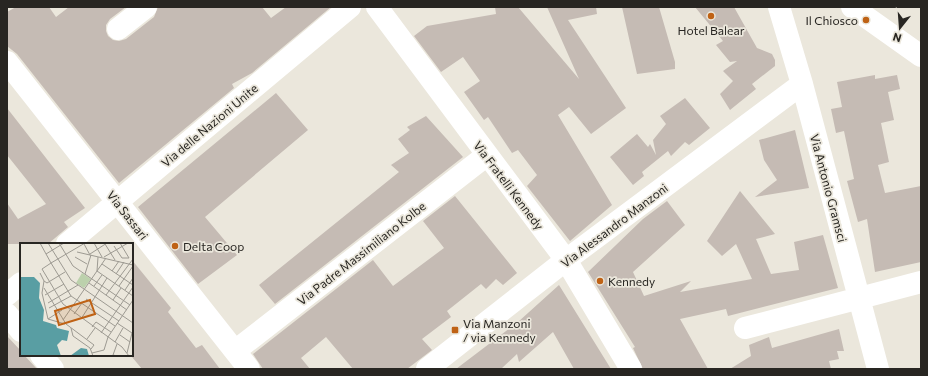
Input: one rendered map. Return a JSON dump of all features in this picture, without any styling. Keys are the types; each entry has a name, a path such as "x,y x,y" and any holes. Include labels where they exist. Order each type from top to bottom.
{"street":[{"path":"118,29 146,7"},
{"name":"Via delle Nazioni Unite","path":"68,243 350,7"},
{"name":"Via Fratelli Kennedy","path":"377,7 566,260 631,369"},
{"name":"Via Antonio Gramsci","path":"779,7 802,84 878,369"},
{"path":"852,7 921,56"},
{"name":"Via Sassari","path":"7,62 249,369"},
{"name":"Via Alessandro Manzoni","path":"428,369 566,260 802,84"},
{"name":"Via Padre Massimiliano Kolbe","path":"235,351 487,155"},
{"path":"745,328 921,282"},
{"path":"7,295 20,284"},
{"path":"7,314 20,330"},
{"path":"43,356 53,369"}],"building":[{"path":"16,7 49,7 56,17 69,7 126,7 110,19 106,25 108,36 113,40 119,41 126,39 154,17 158,7 262,7 271,18 286,7 331,7 252,73 232,84 234,88 119,183 17,54 7,46 7,12"},
{"path":"495,7 518,7 579,79 547,7 596,7 597,14 568,20 626,108 591,134 569,107 558,115 612,205 570,241 527,186 537,175 518,150 512,153 488,117 484,120 464,92 480,81 463,57 441,72 414,36 427,26 496,14"},
{"path":"622,7 659,7 675,62 675,69 637,74"},
{"path":"695,7 734,7 757,48 772,54 775,60 775,66 752,84 756,89 730,110 720,94 733,81 723,71 737,61 730,62 716,45 723,41"},
{"path":"875,75 875,79 897,75 900,89 888,92 894,120 881,123 889,162 878,165 885,193 921,186 921,262 875,272 867,219 858,222 847,181 854,179 844,131 836,133 831,109 842,107 837,82"},
{"path":"276,93 308,130 205,217 237,255 198,284 138,207"},
{"path":"685,98 710,128 689,145 685,142 671,156 668,151 642,172 644,176 633,185 610,157 637,134 648,147 650,144 656,155 653,140 666,124 660,116"},
{"path":"7,108 85,208 64,222 68,227 49,243 7,244 7,203 18,219 46,204 7,155"},
{"path":"426,116 463,157 275,304 259,285 399,172 391,165 409,153 398,139 410,130 407,127"},
{"path":"795,130 809,188 755,197 777,180 764,160 759,140"},
{"path":"740,191 775,234 756,239 771,274 799,270 794,242 823,235 838,288 728,316 726,309 680,319 708,369 643,369 633,348 635,347 588,272 643,219 667,201 685,225 633,272 644,296 691,281 680,292 752,279 736,244 722,256 707,241"},
{"path":"455,196 517,273 503,285 496,279 486,289 481,284 447,311 451,317 422,339 432,350 407,369 353,369 326,337 301,358 310,369 263,369 253,354 373,260 393,286 444,248 423,221"},
{"path":"133,261 171,308 168,312 196,348 202,345 220,369 142,369 132,357"},
{"path":"559,285 611,369 574,369 553,332 519,362 517,354 501,369 456,369 518,322"},
{"path":"839,329 844,351 837,351 839,359 829,361 831,369 730,369 751,356 749,345 769,337 772,348"},
{"path":"7,336 20,350 20,356 25,356 37,369 7,369"}],"place":[{"name":"Hotel Balear","path":"711,16"},
{"name":"Il Chiosco","path":"866,20"},
{"name":"Delta Coop","path":"175,246"},
{"name":"Kennedy","path":"600,281"},
{"name":"Via Manzoni / via Kennedy","path":"455,330"}]}
